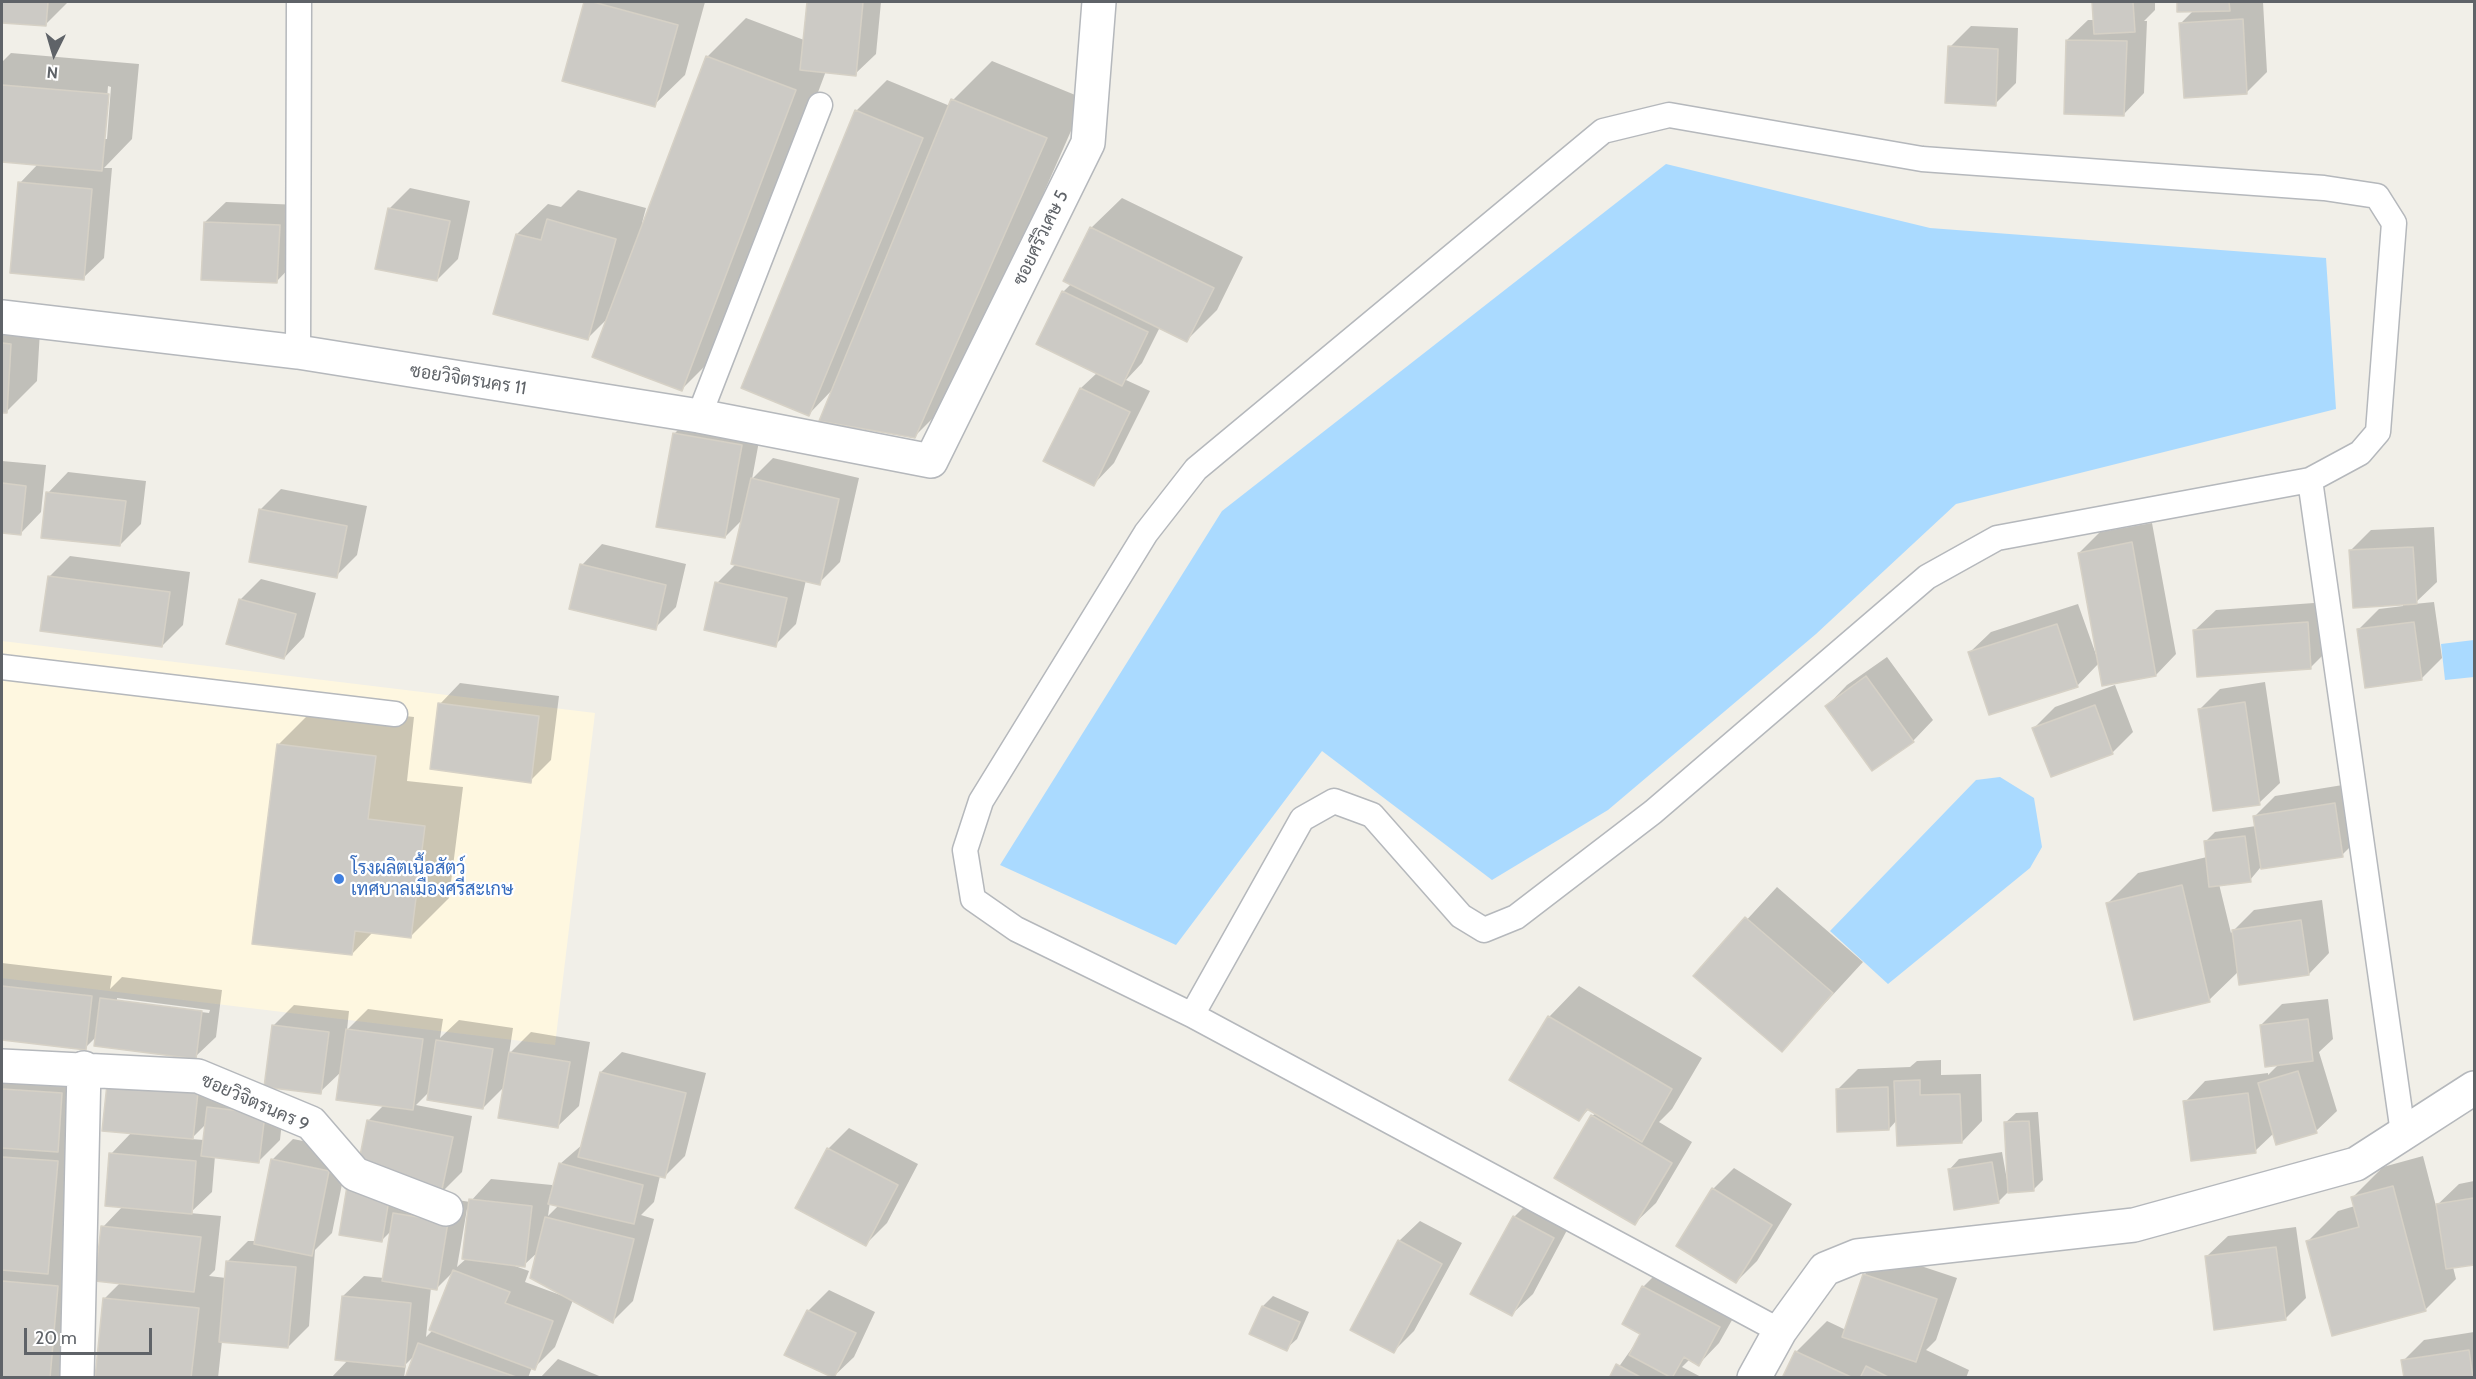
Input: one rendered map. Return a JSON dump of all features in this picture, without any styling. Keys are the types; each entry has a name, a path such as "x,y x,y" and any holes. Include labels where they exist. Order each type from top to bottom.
{"street":[{"name":"ซอยศรีวิเศษ 5","path":"931,461 1088,143 1099,2"},
{"name":"ซอยวิจิตรนคร 11","path":"2,316 298,352 699,416 931,461"},
{"name":"ซอยวิจิตรนคร 9","path":"2,1066 84,1068 198,1076 311,1123 355,1174 446,1209"},
{"path":"77,1377 84,1068"},
{"path":"1754,1377 1780,1331 1825,1269 1857,1256 2134,1225 2356,1164 2475,1088"}],"lane":[{"path":"298,352 299,2"},
{"path":"699,416 820,105"},
{"path":"1192,1015 1302,819 1334,801 1372,815 1461,916 1484,930 1516,917 1653,812 1927,577 1997,538 2310,480 2360,453 2378,432 2394,223 2377,196 2324,188 1922,159 1669,115 1603,131 1196,469 1146,533 981,801 964,850 973,899 1016,929 1192,1015 1780,1331"},
{"path":"2310,480 2403,1132"},
{"path":"2,667 395,714"}],"shaded area":[{"path":"2,641 595,713 555,1045 2,978"}],"water":[{"path":"1666,164 1930,228 2326,258 2336,409 1956,504 1816,634 1608,810 1492,880 1322,751 1176,945 1000,865 1222,511"},
{"path":"2474,640 2474,677 2445,680 2441,644"},
{"path":"2000,777 2034,798 2042,847 2030,868 1888,984 1830,931 1976,780"}],"building":[{"path":"2,2 48,2 46,26 2,23"},
{"path":"584,2 593,2 678,25 655,107 562,81"},
{"path":"807,2 863,2 856,76 800,70"},
{"path":"2092,2 2133,2 2135,32 2094,34"},
{"path":"2177,2 2229,2 2230,11 2177,12"},
{"path":"2243,19 2247,94 2184,98 2179,23"},
{"path":"2066,40 2127,41 2124,116 2064,114"},
{"path":"1948,46 1998,49 1996,106 1945,103"},
{"path":"706,56 796,90 682,391 592,357"},
{"path":"2,85 109,94 102,171 2,162"},
{"path":"951,99 1047,138 915,438 819,421"},
{"path":"855,110 923,138 809,416 741,388"},
{"path":"18,182 92,189 84,280 10,273"},
{"path":"388,208 450,221 437,281 375,269"},
{"path":"547,219 616,239 588,340 493,314 516,234 541,240"},
{"path":"204,222 280,225 277,283 201,280"},
{"path":"1090,227 1214,288 1187,342 1063,281"},
{"path":"1062,291 1148,332 1122,386 1036,344"},
{"path":"2,343 11,344 7,413 2,413"},
{"path":"1080,388 1130,412 1094,486 1043,461"},
{"path":"673,433 742,445 725,538 656,527"},
{"path":"751,478 839,499 820,585 731,564"},
{"path":"2,483 26,486 21,535 2,533"},
{"path":"46,492 126,501 120,546 41,538"},
{"path":"259,509 347,526 337,578 249,562"},
{"path":"2132,542 2156,676 2102,686 2078,553"},
{"path":"2413,547 2417,604 2353,608 2349,550"},
{"path":"580,564 666,585 656,630 569,609"},
{"path":"48,576 170,592 162,647 40,631"},
{"path":"715,582 787,598 776,647 704,630"},
{"path":"239,599 296,614 284,659 226,644"},
{"path":"2308,622 2311,669 2197,677 2193,630"},
{"path":"2414,622 2422,680 2365,688 2357,629"},
{"path":"2057,624 2078,687 1989,715 1968,652"},
{"path":"1866,676 1914,742 1872,771 1825,706"},
{"path":"2245,702 2260,805 2213,811 2198,709"},
{"path":"438,703 539,716 531,783 430,769"},
{"path":"2095,705 2113,754 2051,777 2032,728"},
{"name":"โรงผลิตเนื้อสัตว์ เทศบาลเมืองศรีสะเกษ","path":"277,744 376,756 368,819 425,826 411,938 355,931 352,955 252,944"},
{"path":"2335,803 2343,857 2261,869 2253,816"},
{"path":"2245,836 2251,882 2209,887 2204,841"},
{"path":"2182,885 2210,1002 2134,1020 2106,903"},
{"path":"1745,917 1833,993 1782,1052 1693,976"},
{"path":"2301,920 2309,975 2239,985 2232,930"},
{"path":"2,986 92,996 86,1050 2,1040"},
{"path":"100,998 202,1011 196,1059 94,1046"},
{"path":"1548,1016 1672,1089 1642,1142 1587,1109 1579,1121 1509,1080"},
{"path":"2308,1019 2313,1061 2265,1067 2260,1025"},
{"path":"272,1025 329,1032 321,1094 264,1087"},
{"path":"346,1029 423,1039 413,1110 336,1100"},
{"path":"436,1040 493,1049 483,1109 427,1100"},
{"path":"509,1052 570,1062 558,1128 498,1118"},
{"path":"2298,1071 2317,1133 2276,1145 2258,1083"},
{"path":"600,1072 686,1093 665,1178 578,1157"},
{"path":"1920,1080 1920,1095 1960,1094 1962,1143 1897,1146 1894,1081"},
{"path":"107,1084 198,1092 193,1139 102,1131"},
{"path":"1888,1087 1889,1130 1837,1132 1836,1089"},
{"path":"2,1089 62,1093 58,1152 2,1148"},
{"path":"2248,1093 2256,1153 2191,1161 2183,1101"},
{"path":"207,1107 265,1114 259,1163 201,1156"},
{"path":"1591,1115 1672,1163 1635,1225 1554,1178"},
{"path":"367,1120 453,1137 441,1194 358,1166"},
{"path":"2029,1121 2034,1191 2008,1193 2004,1122"},
{"path":"827,1148 898,1185 866,1246 795,1208"},
{"path":"109,1153 196,1161 192,1214 105,1206"},
{"path":"2,1157 58,1161 48,1274 2,1270"},
{"path":"271,1159 329,1171 312,1256 254,1244"},
{"path":"1992,1162 1999,1203 1954,1210 1948,1169"},
{"path":"559,1163 643,1185 634,1224 548,1204"},
{"path":"347,1186 390,1193 382,1242 339,1235"},
{"path":"2393,1186 2426,1311 2332,1336 2306,1241 2359,1227 2351,1197"},
{"path":"1712,1188 1772,1225 1736,1283 1676,1246"},
{"path":"2474,1198 2474,1265 2446,1269 2436,1204"},
{"path":"469,1199 532,1206 525,1267 462,1259"},
{"path":"393,1213 448,1222 437,1290 382,1281"},
{"path":"1513,1216 1554,1238 1512,1316 1470,1294"},
{"path":"545,1217 634,1239 613,1323 530,1278"},
{"path":"101,1226 201,1237 194,1292 95,1281"},
{"path":"1398,1240 1442,1264 1394,1353 1350,1330"},
{"path":"2276,1247 2286,1320 2214,1330 2205,1256"},
{"path":"226,1261 296,1267 288,1348 219,1342"},
{"path":"453,1270 510,1292 505,1303 553,1321 535,1370 429,1330"},
{"path":"1863,1274 1937,1299 1916,1362 1842,1337"},
{"path":"2,1281 58,1286 50,1378 2,1378"},
{"path":"1642,1286 1720,1327 1699,1366 1684,1357 1672,1378 1629,1355 1640,1334 1622,1324"},
{"path":"342,1296 411,1303 405,1367 335,1360"},
{"path":"103,1298 199,1308 191,1378 95,1378"},
{"path":"1262,1306 1300,1322 1287,1351 1249,1334"},
{"path":"807,1310 856,1333 834,1378 784,1355"},
{"path":"418,1343 516,1377 405,1378"},
{"path":"2469,1350 2473,1378 2404,1378 2401,1360"},
{"path":"1795,1351 1853,1378 1782,1378"},
{"path":"1616,1364 1642,1378 1609,1378"},
{"path":"1866,1366 1890,1378 1860,1378"}],"place":[{"name":"โรงผลิตเนื้อสัตว์ เทศบาลเมืองศรีสะเกษ","path":"339,879"}]}
